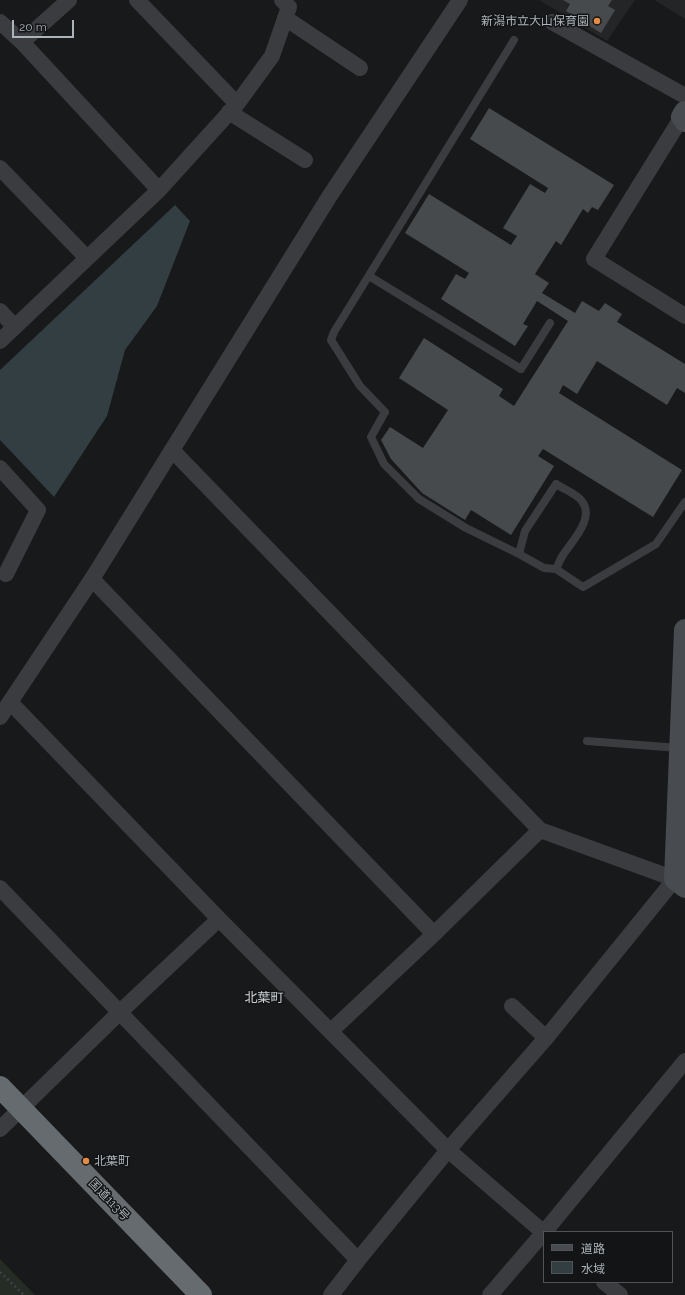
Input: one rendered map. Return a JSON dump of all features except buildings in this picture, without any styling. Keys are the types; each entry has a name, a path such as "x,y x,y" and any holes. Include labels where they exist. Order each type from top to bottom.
{"highway":[{"name":"国道113号","path":"0,1087 201,1295"}],"street":[{"path":"22,42 69,0"},
{"path":"137,0 233,108 305,160"},
{"path":"0,342 159,190 233,108 272,56 289,7 282,0"},
{"path":"0,716 92,579 328,197 460,0"},
{"path":"285,18 360,68"},
{"path":"0,22 22,42 159,190"},
{"path":"552,22 685,96"},
{"path":"684,117 594,259 685,316"},
{"path":"0,168 87,258"},
{"path":"0,311 15,327"},
{"path":"172,450 540,830 680,883"},
{"path":"0,468 38,510 2,575"},
{"path":"92,579 434,934"},
{"path":"331,1295 448,1150 680,883 680,748 685,630"},
{"path":"10,702 219,919 448,1150 543,1231"},
{"path":"331,1031 434,934 540,830"},
{"path":"0,888 358,1260"},
{"path":"0,1130 120,1012 219,919"},
{"path":"512,1006 546,1038"},
{"path":"545,1231 685,1061"},
{"path":"490,1295 543,1233"},
{"path":"605,1283 620,1295"}],"lane":[{"path":"514,40 330,340 360,386 385,412 371,437 384,464 419,499 466,528 544,568 556,569 583,587 656,544 685,502"},
{"path":"369,276 521,368 550,323"},
{"path":"519,554 525,531 556,484 581,500 586,509 584,523 573,542 563,555 556,569"},
{"path":"587,742 680,748"}],"path":[{"path":"0,1272 24,1295"}],"shaded area":[{"name":"新潟市立大山保育園","path":"539,0 635,0 607,41"},
{"path":"654,0 685,0 685,19"},
{"path":"0,1259 35,1295 0,1295"}],"water":[{"path":"175,205 190,221 157,306 125,350 107,416 54,497 0,440 0,370"}],"place":[{"name":"新潟市立大山保育園","path":"597,21"},
{"name":"北葉町","path":"86,1161"}],"district":[{"name":"北葉町","path":"264,998"}]}
